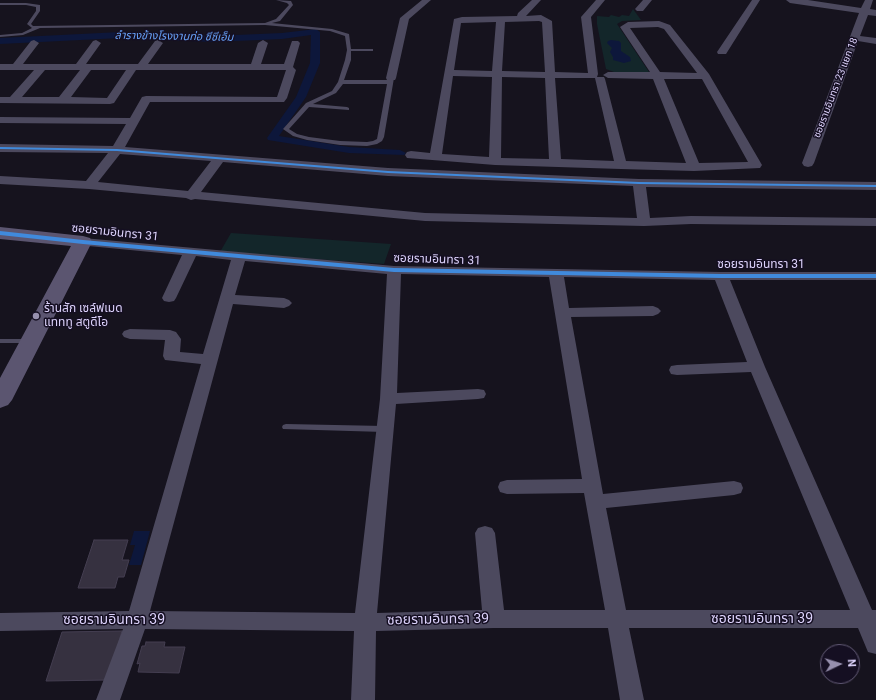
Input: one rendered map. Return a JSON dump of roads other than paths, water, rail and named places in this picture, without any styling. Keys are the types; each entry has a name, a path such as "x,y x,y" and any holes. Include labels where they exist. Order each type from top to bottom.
{"street":[{"path":"391,80 405,18 427,0"},
{"path":"521,15 538,0"},
{"path":"601,0 586,18 621,166"},
{"path":"599,75 593,18 596,12 607,0"},
{"path":"640,9 648,0"},
{"path":"722,52 756,0"},
{"path":"790,0 876,13"},
{"name":"ซอยรามอินทรา 23 แยก 18","path":"808,163 869,0"},
{"path":"495,161 496,73 501,19"},
{"path":"435,157 450,73 457,22 462,20 545,19 547,21 555,163"},
{"path":"411,155 495,161 621,166 694,167 756,165 705,76 665,25 651,24 628,25 625,27 658,77 694,167"},
{"path":"855,38 876,41"},
{"path":"255,67 263,42"},
{"path":"16,67 34,43"},
{"path":"0,100 110,101 158,43"},
{"path":"0,67 288,67 295,43"},
{"path":"63,100 96,44"},
{"path":"13,100 42,66"},
{"path":"89,185 117,150 146,99 280,100 291,70"},
{"path":"450,73 658,77 705,76"},
{"path":"0,120 133,121"},
{"path":"0,148 117,150 388,172 639,183 876,186"},
{"path":"191,196 220,158"},
{"path":"0,180 89,185 191,196 425,217 644,222 691,220 876,222"},
{"path":"639,183 644,222"},
{"name":"ซอยรามอินทรา 31","path":"0,233 83,242 394,270 556,274 876,276"},
{"path":"0,400 83,242"},
{"path":"168,298 191,252"},
{"path":"108,700 137,620 239,256"},
{"path":"363,700 365,622 388,399 394,270"},
{"path":"556,274 594,494 632,700"},
{"path":"721,276 757,366 870,619 876,645"},
{"path":"227,299 284,303"},
{"path":"563,313 653,311"},
{"path":"130,334 170,335 173,339 171,356 210,360"},
{"path":"677,370 757,366"},
{"path":"388,399 478,394"},
{"path":"507,487 594,494 734,488"},
{"path":"485,533 494,619"},
{"name":"ซอยรามอินทรา 39","path":"0,622 137,620 365,622 494,619 870,619"}],"lane":[{"path":"265,24 278,20 291,5 289,2 278,0"},
{"path":"0,4 26,4 38,6 38,11 29,24 32,26 265,24 323,29 343,33 346,36 349,50 348,60 341,82 334,92 308,104 286,129 288,132 309,139 340,143 367,144 375,143 380,140 391,80 341,82"},
{"path":"0,36 23,34 42,26"},
{"path":"349,50 371,50"},
{"path":"308,104 348,109"},
{"path":"0,341 30,341"},
{"path":"286,427 384,429"}],"water":[{"path":"611,40 619,41 621,43 621,51 630,57 631,61 624,63 613,60 610,52 612,48 607,43"},
{"path":"134,531 150,531 141,565 129,565 135,545 130,545"}],"waterway":[{"name":"ลำรางข้างโรงงานท่อ ซีซีเอ็ม","path":"0,41 121,35 213,39 282,36 316,32 315,63 301,97 272,138 349,150 400,153"}],"place":[{"name":"ร้านสัก เซล์ฟเมด แทททู สตูดีโอ","path":"36,316"}]}
